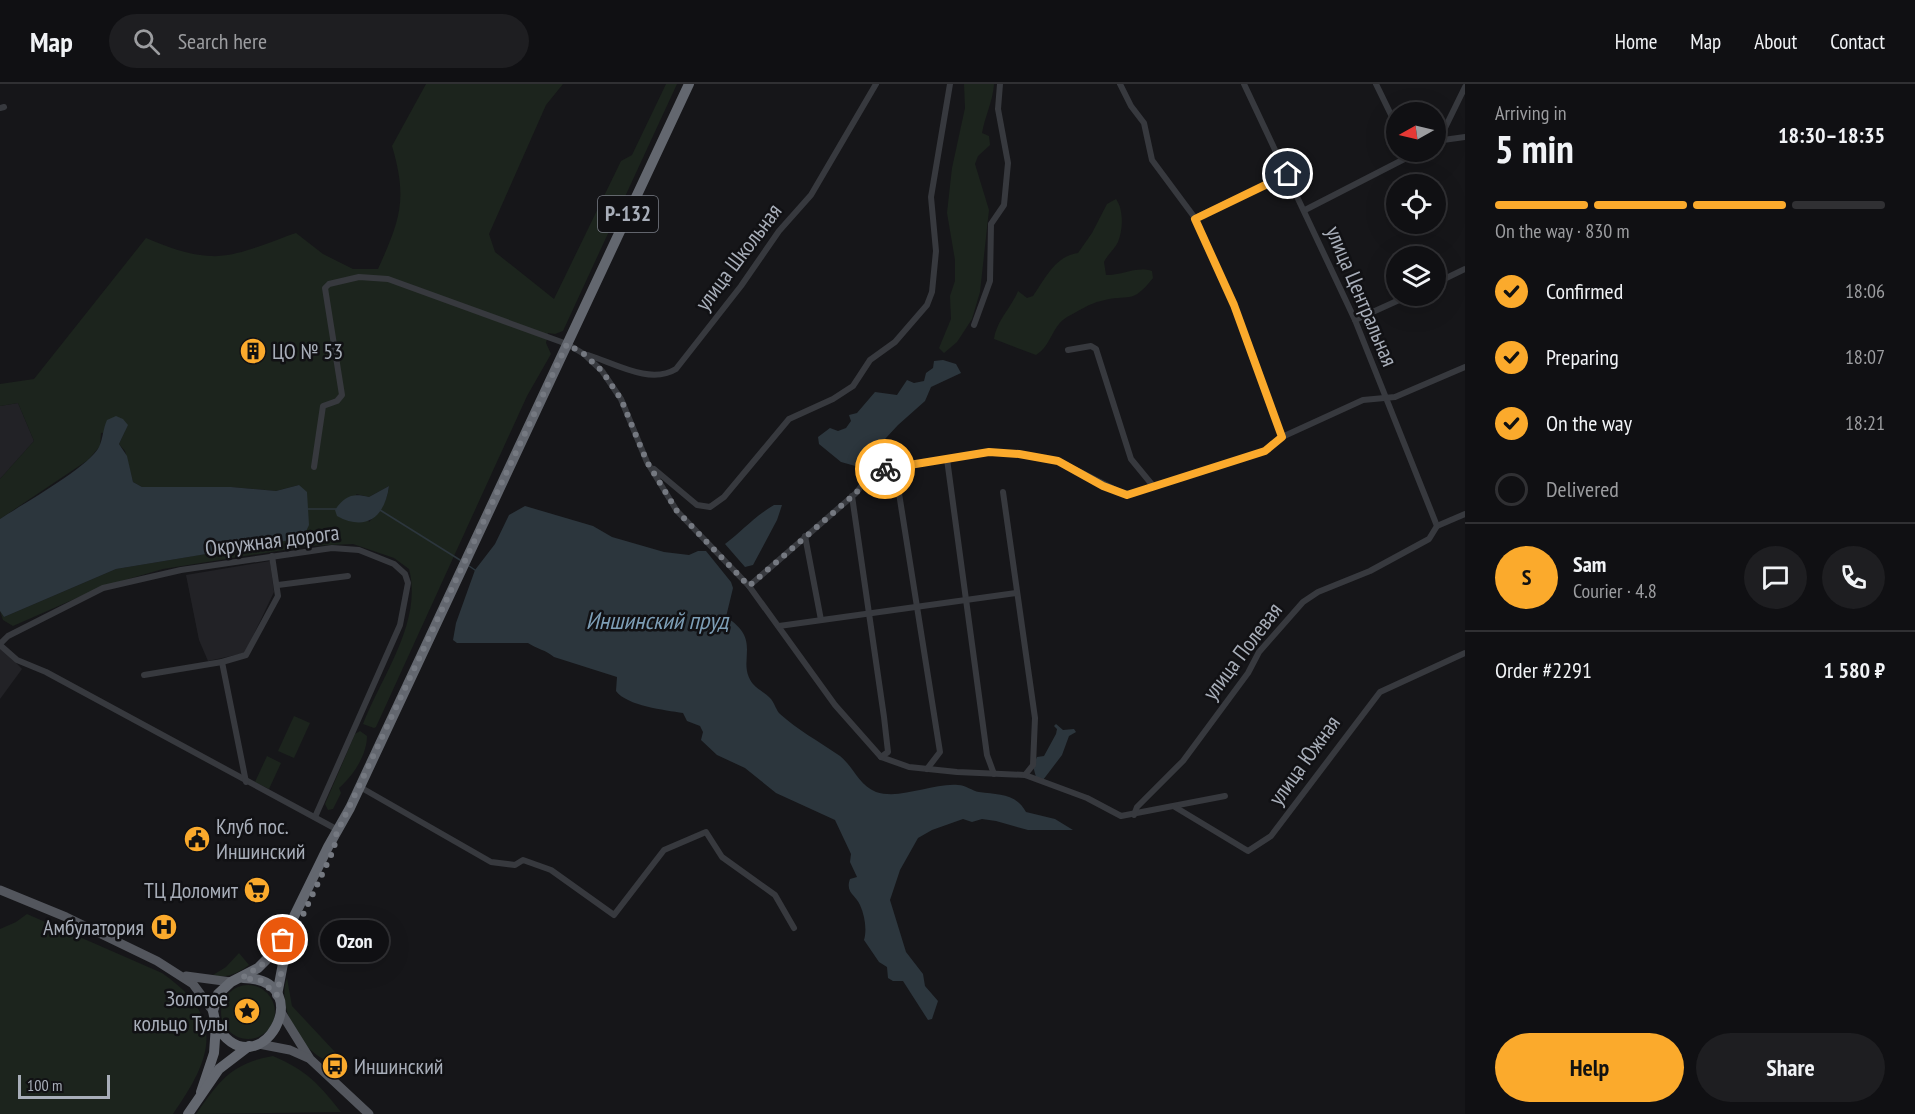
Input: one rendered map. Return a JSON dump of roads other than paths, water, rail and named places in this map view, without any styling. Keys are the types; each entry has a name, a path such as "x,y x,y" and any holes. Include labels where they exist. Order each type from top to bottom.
{"highway":[{"name":"Р-132","path":"231,982 248,978 279,947 360,788 689,84"},
{"name":"Р-132","path":"282,1014 277,995 285,953 334,849 337,833"},
{"path":"248,978 267,983 277,995"},
{"path":"201,1092 214,1053 216,1025 213,1011 218,994 231,982"},
{"path":"188,1114 201,1092 227,1060 274,1033 282,1014"},
{"path":"216,1025 228,1040 254,1045"}],"main road":[{"path":"0,890 96,930 178,973 195,979 231,982"},
{"path":"178,973 193,984 213,1011"},
{"path":"282,1014 310,1059 369,1114"},
{"path":"254,1045 290,1050 310,1059"}],"street":[{"name":"улица Школьная","path":"584,354 648,374 661,375 676,369 741,286 779,231 811,195 876,84"},
{"path":"647,462 693,503 705,508 716,505 744,475 784,423 797,414 844,393 857,381 870,360 895,342 920,314 932,292 936,251 931,200 950,84"},
{"path":"974,325 990,281 991,224 1004,205 1008,163 998,109 1000,84"},
{"path":"1120,84 1131,106 1144,123 1152,160 1195,219 1234,305 1282,437"},
{"name":"улица Центральная","path":"1244,84 1355,320 1437,526"},
{"path":"1376,84 1386,104"},
{"path":"1446,126 1465,87"},
{"path":"1446,140 1465,137"},
{"path":"1305,210 1396,162"},
{"path":"1195,219 1288,174"},
{"path":"1446,278 1465,269"},
{"path":"314,467 323,406 337,401 342,395 324,289 329,284 359,277 396,281 567,344 584,354 602,371 621,399 647,462 677,511 749,586 835,705 881,757 892,763 927,769 1024,775 1087,798 1121,816 1225,796"},
{"path":"1355,320 1386,306"},
{"path":"1068,350 1091,346 1096,349 1131,459 1154,487"},
{"path":"749,586 852,496 872,472 989,452 1019,454 1058,461 1124,495 1265,451 1282,437 1363,400 1395,397 1465,367"},
{"path":"947,459 987,756 994,774"},
{"path":"895,468 919,607 940,752 927,769"},
{"path":"1003,492 1035,717 1033,765 1024,775"},
{"path":"852,496 888,752 881,757"},
{"path":"1437,526 1465,514"},
{"name":"улица Полевая","path":"1134,814 1137,807 1183,761 1248,673 1260,652 1303,602 1318,592 1370,571 1429,539 1437,526"},
{"path":"805,536 821,620"},
{"name":"Окружная дорога","path":"315,818 394,641 408,583 405,574 394,564 359,550 332,548 181,570 103,588 8,636 0,645 17,660 46,672 315,818 337,833"},
{"path":"144,675 222,662 246,655 276,603 278,585 272,556"},
{"path":"278,585 348,576"},
{"path":"778,626 1016,593"},
{"name":"улица Южная","path":"1175,807 1248,851 1271,836 1361,713 1380,692 1465,652"},
{"path":"222,662 246,782"},
{"path":"360,788 491,862 514,865 524,860 551,870 614,915 664,850 706,832 722,857 775,895 794,928"}],"water":[{"path":"943,360 956,364 961,373 931,387 925,401 898,425 859,467 841,462 819,444 818,437 830,428 838,431 846,428 851,421 849,415 857,413 875,392 897,395 907,380 914,383 924,381 926,373 933,368 934,361"},
{"path":"116,416 128,425 119,444 127,456 133,482 142,487 231,487 276,491 299,485 307,492 309,525 303,538 116,569 4,617 0,611 0,519 82,465 99,447 107,420"},
{"path":"389,486 383,506 372,519 357,522 347,521 337,516 335,510 349,497 358,495 369,497"},
{"path":"774,505 782,505 777,520 753,565 745,567 725,544"},
{"name":"Иншинский пруд","path":"525,506 593,526 612,537 664,552 689,555 698,551 706,551 731,582 733,588 726,617 744,634 748,676 753,684 769,697 787,720 842,758 870,789 886,794 896,794 938,786 961,785 976,791 1012,798 1026,812 1055,819 1073,830 1028,830 996,821 982,819 972,822 963,819 932,830 918,838 900,870 890,900 906,952 923,974 925,986 938,1001 932,1019 928,1020 903,981 893,981 888,978 887,967 879,962 864,940 863,914 849,888 850,879 857,877 850,862 851,854 835,820 776,793 745,768 717,755 701,740 703,732 700,726 687,721 683,713 637,704 621,696 616,691 617,677 554,657 528,643 457,643 453,640 456,623 475,570 495,544 509,515"},
{"path":"1056,724 1063,730 1074,729 1076,732 1069,736 1062,755 1043,780 1036,777 1033,766 1037,757 1044,756 1056,734 1057,729 1054,726"}],"waterway":[{"path":"308,509 336,509"},
{"path":"380,510 460,560"},
{"path":"469,566 475,570"}],"place":[{"name":"ЦО № 53","path":"253,351"},
{"name":"Клуб пос. Иншинский","path":"197,839"},
{"name":"ТЦ Доломит","path":"257,890"},
{"name":"Амбулатория","path":"164,927"},
{"name":"Ozon","path":"283,940"},
{"name":"Золотое кольцо Тулы","path":"247,1011"},
{"name":"Иншинский","path":"335,1066"}]}
